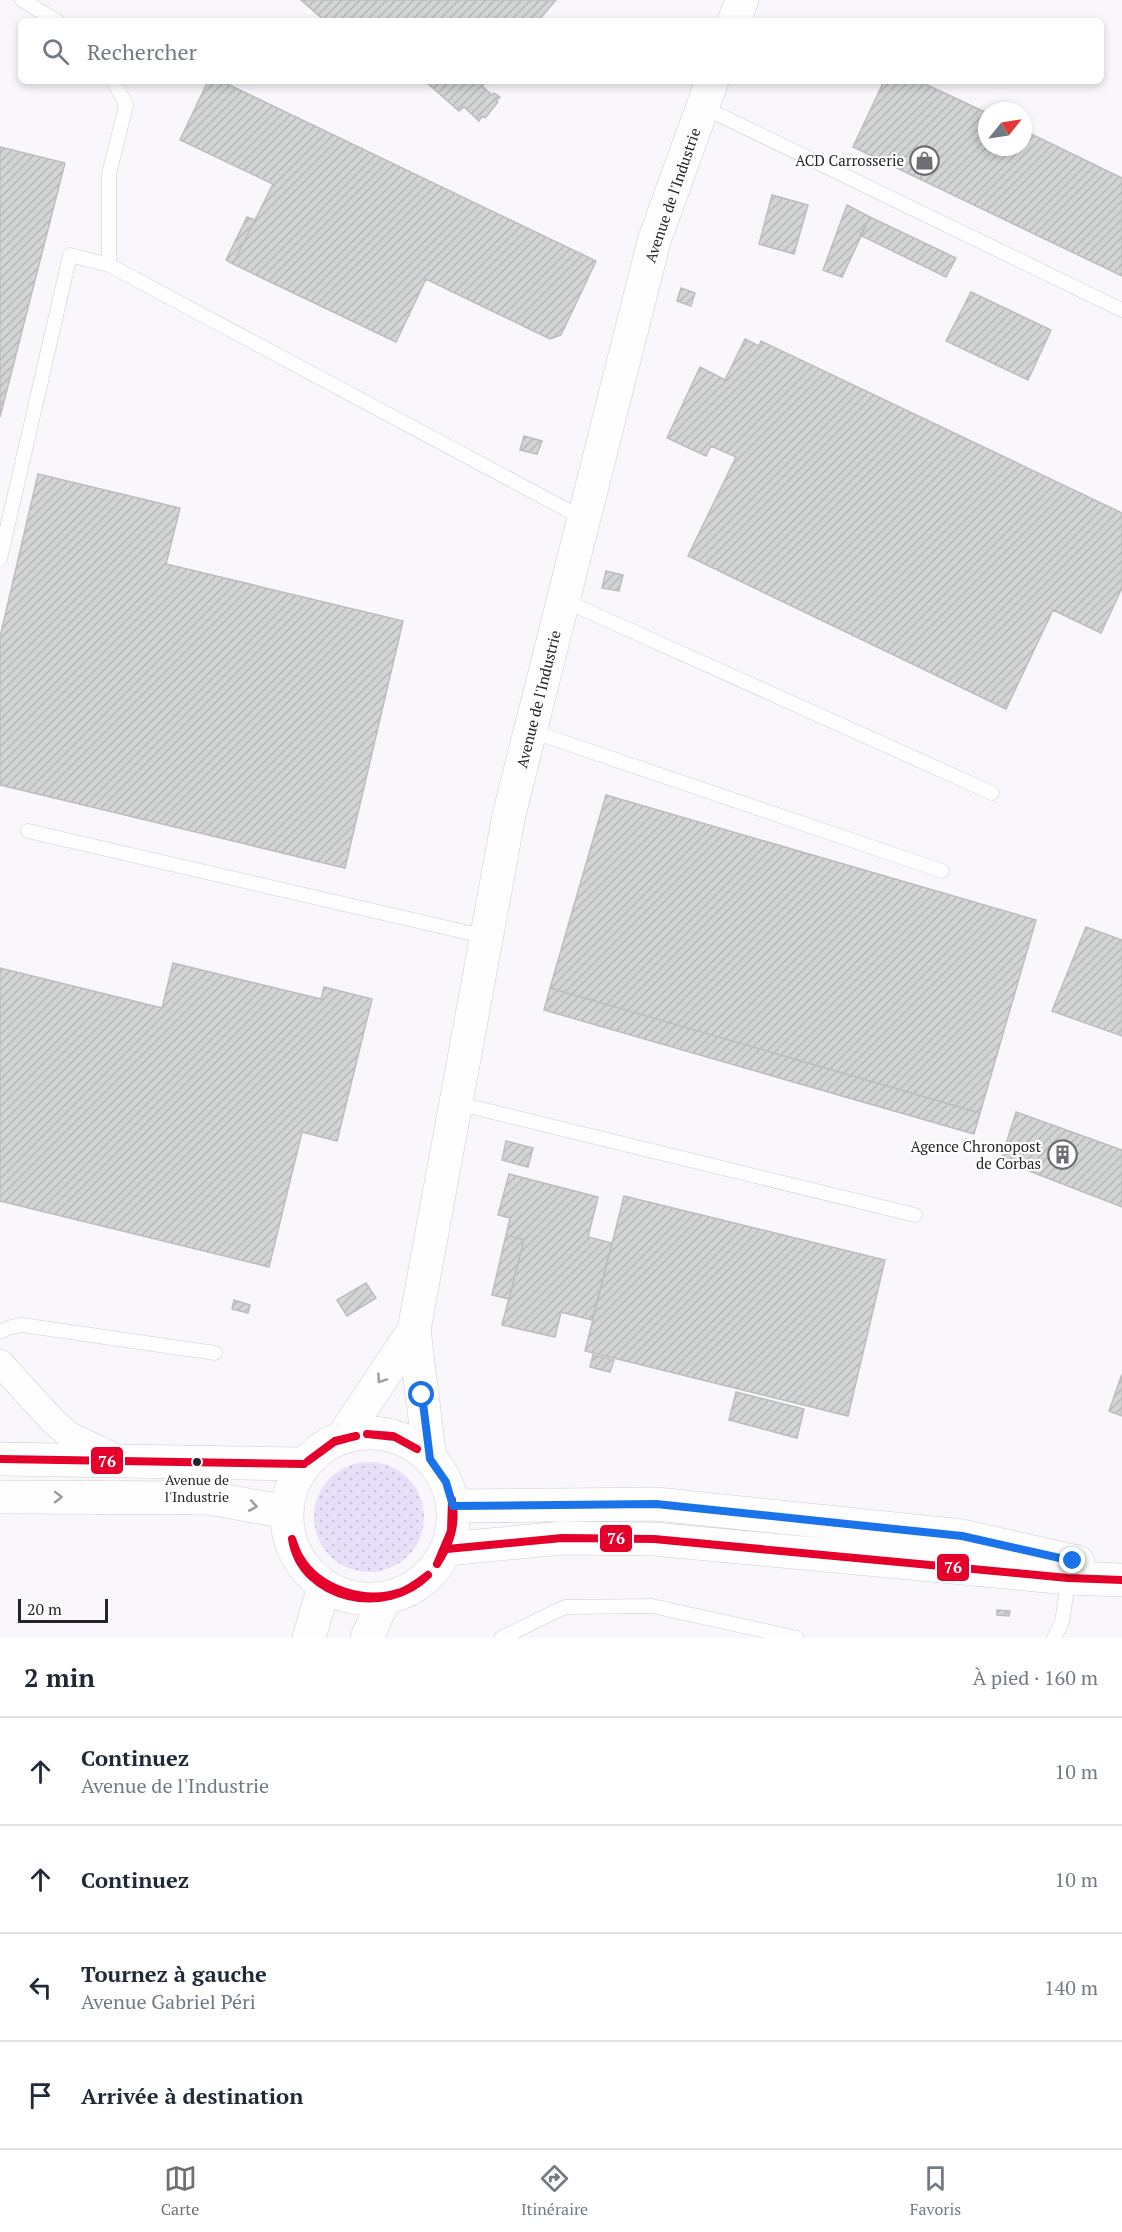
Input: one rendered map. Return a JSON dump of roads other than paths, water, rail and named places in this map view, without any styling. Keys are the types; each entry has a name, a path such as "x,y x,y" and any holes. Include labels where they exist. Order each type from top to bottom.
{"main road":[{"path":"735,18 742,0"},
{"name":"Avenue de l'Industrie","path":"430,1459 414,1330 509,815 654,242 707,94"},
{"name":"Avenue de l'Industrie","path":"342,1438 414,1330"},
{"path":"370,1433 389,1435 408,1442 430,1459 446,1482 453,1506 453,1525 447,1549 430,1575 409,1590 384,1599 354,1598 324,1586 315,1579 296,1554 289,1534 287,1512 291,1491 304,1464 323,1448 342,1438 370,1433"},
{"path":"0,1459 304,1464"},
{"path":"0,1497 209,1498 287,1512"},
{"path":"453,1506 656,1504 962,1536 1070,1570"},
{"path":"447,1549 562,1538 654,1539 1070,1570 1122,1578"},
{"path":"309,1638 324,1586"},
{"path":"367,1638 384,1599"}],"street":[{"path":"0,1363 53,1421 70,1436 124,1462"}],"lane":[{"path":"22,0 52,18"},
{"path":"109,265 108,174 126,105 116,84"},
{"path":"707,94 1122,310"},
{"path":"0,559 70,255 109,265 584,519"},
{"path":"563,600 992,793"},
{"path":"531,731 942,871"},
{"path":"27,831 487,937"},
{"path":"456,1103 915,1215"},
{"path":"0,1332 22,1325 215,1353"},
{"path":"1054,1638 1062,1622 1070,1570"},
{"path":"501,1638 565,1607 652,1606 798,1638"}],"place":[{"name":"ACD Carrosserie","path":"925,160"},
{"name":"Agence Chronopost de Corbas","path":"1062,1155"},
{"name":"Avenue de l'Industrie","path":"197,1462"}]}
